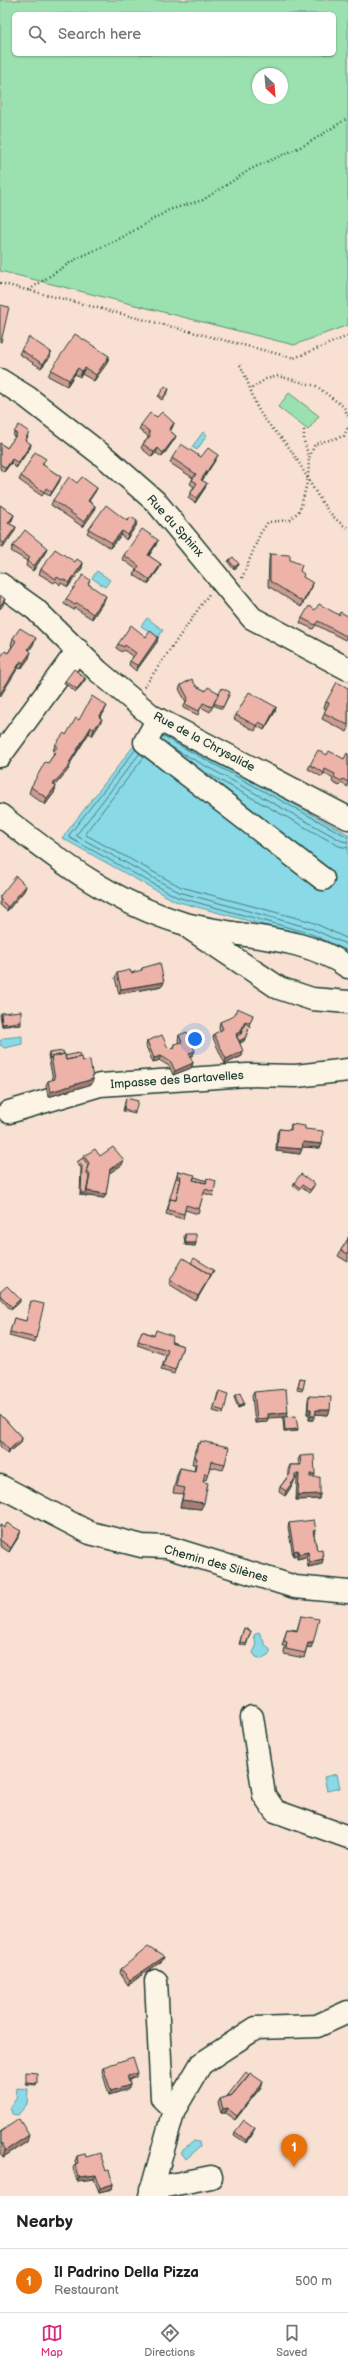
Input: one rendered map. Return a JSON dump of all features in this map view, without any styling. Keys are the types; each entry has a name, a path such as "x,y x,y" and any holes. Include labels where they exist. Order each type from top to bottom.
{"street":[{"name":"Rue du Sphinx","path":"0,380 27,397 102,455 156,502 252,618 348,669"},
{"name":"Rue de la Chrysalide","path":"0,584 35,609 98,671 158,719 348,818"},
{"path":"0,756 78,650"},
{"path":"158,719 145,742 322,879"},
{"path":"0,815 77,873 117,897 182,923 297,944 322,951 348,966"},
{"path":"182,923 279,988 312,999 348,1002"},
{"name":"Impasse des Bartavelles","path":"9,1112 100,1085 247,1075 296,1076 348,1070"},
{"name":"Chemin des Silènes","path":"0,1486 90,1533 142,1546 167,1547 296,1587 348,1592"},
{"path":"252,1717 264,1795 275,1811 348,1837"},
{"path":"156,1981 162,2098 174,2110"},
{"path":"150,2193 174,2110 201,2064 256,2028 318,2026 348,2012"},
{"path":"150,2193 211,2177"}],"path":[{"path":"29,290 74,260 121,238 169,210 203,200 251,169 307,144 348,118"},
{"path":"0,283 294,358 348,336"},
{"path":"240,365 252,388 257,406 292,451 308,479 338,522 348,528"},
{"path":"252,388 266,379 278,376 316,386 344,407 348,416"},
{"path":"344,436 348,427"},
{"path":"244,577 247,562 260,534 268,522 290,520 300,510 308,479 309,458 304,441 304,430"},
{"path":"309,458 315,444 344,436 348,437"},
{"path":"134,700 220,578"}],"green space":[{"path":"0,0 348,0 348,325 294,345 0,271"},
{"path":"289,393 319,416 308,430 278,407"}],"water":[{"path":"203,432 207,435 197,450 192,447"},
{"path":"97,571 110,580 105,587 92,578"},
{"path":"147,618 163,630 158,637 141,626"},
{"path":"150,725 348,834 348,955 308,937 175,901 62,838"},
{"path":"22,1036 22,1044 5,1048 0,1045 0,1041 4,1038"},
{"path":"259,1632 265,1644 271,1651 268,1656 262,1659 256,1657 253,1653 256,1646 254,1635"},
{"path":"337,1774 340,1788 327,1791 324,1777"},
{"path":"17,2088 28,2089 27,2104 18,2115 12,2114 10,2107 16,2099"},
{"path":"194,2141 199,2142 200,2147 186,2159 181,2152"}],"building":[{"path":"0,305 9,307 1,342 0,342"},
{"path":"75,334 109,356 96,375 85,368 82,371 78,368 69,380 51,370"},
{"path":"29,337 51,352 43,364 21,350"},
{"path":"165,386 169,389 163,398 159,395"},
{"path":"162,412 174,423 169,430 176,436 163,453 158,448 154,452 143,444 150,436 149,431 141,425 150,413 157,417"},
{"path":"19,425 29,432 25,440 31,444 18,463 12,459 6,468 0,464 0,443 7,448 17,434 14,432"},
{"path":"181,444 201,457 208,448 218,455 201,480 207,483 197,498 190,494 197,483 192,480 196,474 172,458"},
{"path":"35,452 46,459 42,464 61,477 52,492 46,488 44,492 21,476"},
{"path":"69,477 77,483 82,477 97,488 88,501 95,506 84,522 53,500"},
{"path":"0,505 14,515 8,523 16,527 4,543 0,541"},
{"path":"106,505 127,521 131,517 137,521 128,535 122,531 112,543 89,529"},
{"path":"142,529 158,540 148,555 161,564 150,580 136,570 139,566 124,555"},
{"path":"25,530 47,548 34,566 27,561 30,558 13,546"},
{"path":"55,549 75,562 77,559 83,563 69,583 57,577 56,579 41,569"},
{"path":"270,554 290,555 290,560 302,565 300,571 304,574 303,577 313,583 303,602 270,581"},
{"path":"233,557 239,564 234,567 229,560"},
{"path":"83,575 90,580 88,584 106,596 93,614 77,603 75,605 66,599"},
{"path":"0,595 5,599 0,606"},
{"path":"319,604 339,615 340,612 348,616 348,633 346,636 318,621 315,625 302,618 309,606 315,610"},
{"path":"131,625 146,637 150,631 158,637 138,666 130,661 136,653 125,645 124,647 118,644"},
{"path":"20,628 36,638 28,649 31,652 23,663 21,661 0,694 0,658 5,651 8,653 16,641 13,638"},
{"path":"74,669 85,678 77,689 65,681"},
{"path":"192,679 196,686 206,691 208,687 219,693 212,707 203,703 199,711 185,704 188,698 181,685"},
{"path":"337,682 348,688 348,725 324,713 329,703 326,702"},
{"path":"222,688 230,692 223,707 214,703"},
{"path":"249,692 276,707 266,726 259,722 257,726 236,715"},
{"path":"92,696 107,706 99,717 102,719 94,729 91,727 69,763 71,764 53,784 56,786 47,798 31,787 45,762 48,763 55,753 53,752 58,746 55,745 64,733 66,735 76,718 79,720"},
{"path":"318,750 327,755 329,751 344,759 347,753 348,754 348,782 343,779 341,781 334,777 335,774 325,769 324,773 310,765"},
{"path":"16,876 26,886 8,907 0,899 0,896"},
{"path":"160,963 164,982 121,989 117,973 130,970 131,973"},
{"path":"237,1008 253,1015 250,1023 245,1021 241,1031 236,1034 243,1051 226,1059 214,1034 223,1029 220,1022 234,1016"},
{"path":"21,1011 21,1022 2,1024 1,1013"},
{"path":"245,1023 250,1026 245,1038 239,1041 236,1036 241,1034"},
{"path":"187,1032 195,1051 189,1053 193,1063 175,1071 171,1062 161,1056 154,1058 147,1041 162,1035 170,1049 175,1047 174,1044 182,1042 179,1035"},
{"path":"63,1051 64,1054 51,1057 50,1059 49,1053"},
{"path":"79,1053 80,1057 66,1060 65,1056"},
{"path":"65,1054 66,1060 81,1057 82,1061 90,1060 93,1079 50,1092 48,1081 55,1079 51,1057"},
{"path":"126,1098 138,1101 135,1112 124,1109"},
{"path":"291,1124 305,1126 305,1129 323,1131 322,1144 303,1142 302,1149 277,1147 279,1129 291,1130"},
{"path":"113,1147 124,1160 110,1169 106,1194 87,1191 90,1175 87,1169 89,1163 84,1156 95,1149 100,1156"},
{"path":"83,1158 88,1165 86,1172 89,1177 86,1193 81,1193 82,1166 77,1162"},
{"path":"178,1171 195,1175 193,1180 206,1183 207,1178 216,1181 214,1192 205,1189 199,1209 186,1205 184,1214 168,1210 170,1199 176,1200 181,1176 177,1176"},
{"path":"301,1174 315,1184 310,1190 302,1185 300,1188 294,1183"},
{"path":"194,1177 207,1181 206,1183 193,1180"},
{"path":"176,1178 181,1179 176,1200 170,1199 169,1201"},
{"path":"185,1234 196,1234 196,1243 186,1243"},
{"path":"348,1239 348,1254 341,1250"},
{"path":"183,1258 211,1275 198,1296 170,1280"},
{"path":"194,1258 214,1270 210,1277 211,1275 191,1263"},
{"path":"7,1286 20,1299 12,1307 0,1295 0,1292"},
{"path":"31,1301 44,1304 36,1338 10,1332 14,1318 26,1321"},
{"path":"156,1330 173,1336 171,1342 183,1346 175,1370 163,1366 168,1350 138,1341 142,1331 154,1336"},
{"path":"300,1378 305,1379 303,1389 298,1387"},
{"path":"286,1389 288,1412 268,1414 268,1418 257,1419 254,1392"},
{"path":"219,1391 228,1394 224,1411 214,1408"},
{"path":"240,1393 244,1403 239,1406 235,1395"},
{"path":"309,1396 331,1397 330,1410 316,1410 315,1416 311,1416 311,1409 308,1409"},
{"path":"0,1414 22,1438 9,1450 0,1440"},
{"path":"296,1416 298,1429 285,1430 284,1417"},
{"path":"201,1441 229,1447 225,1464 211,1461 208,1474 205,1473 203,1482 208,1483 204,1503 182,1500 185,1488 176,1486 180,1468 195,1471 197,1458 195,1457 198,1443 200,1444"},
{"path":"314,1455 315,1474 310,1474 310,1477 320,1477 320,1494 298,1495 299,1474 295,1474 295,1479 286,1491 280,1487 290,1474 290,1465 301,1465 300,1456"},
{"path":"314,1520 316,1530 313,1531 317,1550 322,1549 323,1559 310,1562 308,1552 299,1554 298,1550 294,1551 289,1523"},
{"path":"7,1523 21,1531 11,1548 0,1540 0,1525 4,1528"},
{"path":"301,1616 319,1619 313,1643 308,1643 305,1653 286,1649 287,1642 284,1641 287,1629 297,1631"},
{"path":"244,1628 251,1631 246,1644 240,1642"},
{"path":"148,1947 164,1957 130,1980 121,1969"},
{"path":"133,2057 138,2073 127,2076 130,2085 111,2091 103,2067"},
{"path":"26,2072 37,2073 37,2083 26,2082"},
{"path":"246,2072 249,2075 232,2095 228,2095"},
{"path":"250,2073 263,2082 237,2116 227,2108 223,2109 220,2099 232,2095"},
{"path":"19,2119 29,2135 5,2151 1,2143 0,2144 0,2132"},
{"path":"244,2120 255,2128 246,2140 235,2132"},
{"path":"100,2153 106,2171 109,2170 113,2184 100,2188 96,2175 79,2177 75,2164 78,2163 77,2156 85,2154 86,2157"}],"place":[{"name":"Il Padrino Della Pizza","path":"294,2167"}]}
